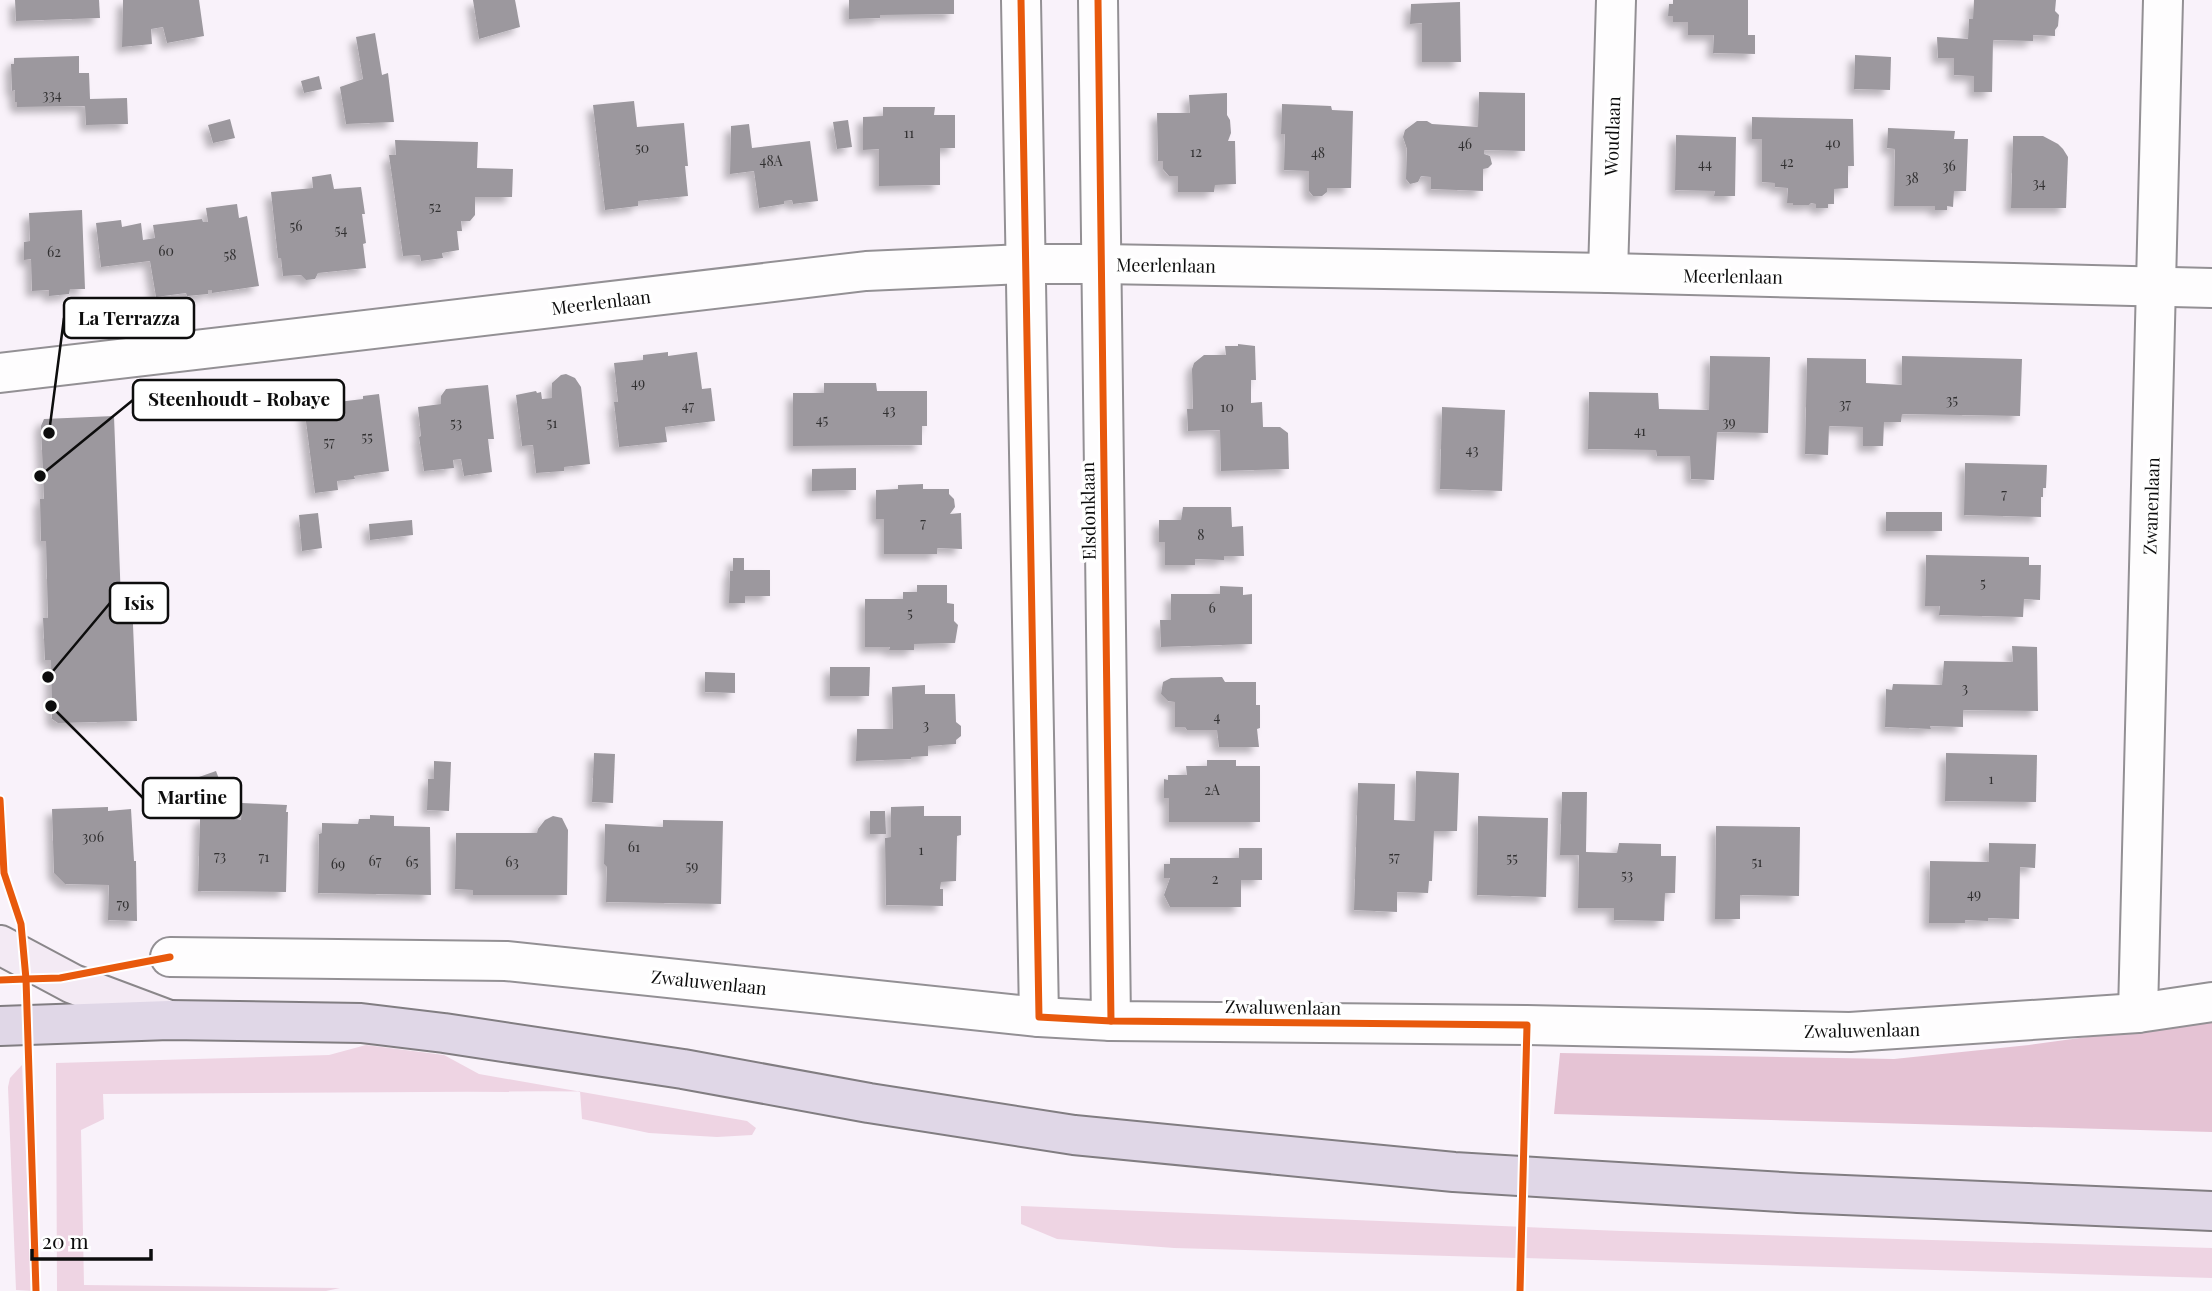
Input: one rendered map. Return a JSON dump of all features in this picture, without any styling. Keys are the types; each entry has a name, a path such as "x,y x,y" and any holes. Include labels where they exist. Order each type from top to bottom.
{"highway":[{"path":"0,1026 169,1020 375,1024 683,1069 869,1103 1074,1135 1440,1171 1798,1193 2212,1210"}],"main road":[{"path":"0,945 73,984 169,1020"}],"street":[{"path":"1021,0 1039,1017"},
{"name":"Elsdonklaan","path":"1098,0 1111,1021"},
{"name":"Woudlaan","path":"1608,273 1616,0"},
{"name":"Zwanenlaan","path":"2138,1013 2163,0"},
{"name":"Meerlenlaan","path":"0,373 866,271 1025,264 1608,273 2212,288"},
{"name":"Zwaluwenlaan","path":"170,957 506,961 1039,1017 1111,1021 1527,1025 1850,1032 2138,1013 2212,1002"}],"shaded area":[{"path":"2212,1020 2212,1132 1554,1114 1560,1053 1894,1059 2029,1045"},
{"path":"366,1045 444,1055 479,1074 576,1091 103,1094 104,1119 81,1130 84,1285 340,1288 326,1291 57,1291 56,1063 329,1055"},
{"path":"22,1065 32,1291 16,1290 8,1087 10,1078"},
{"path":"580,1092 747,1121 756,1128 752,1135 717,1137 649,1133 582,1119"},
{"path":"1021,1206 1621,1231 2212,1248 2212,1278 1174,1248 1057,1239 1021,1224"}],"building":[{"path":"15,0 99,0 100,18 16,21"},
{"path":"123,0 199,0 204,36 167,43 163,27 151,29 152,44 122,47"},
{"path":"473,0 515,0 520,27 479,39"},
{"path":"849,0 954,0 954,14 880,15 880,18 849,19"},
{"path":"1673,0 1748,0 1748,35 1755,35 1755,54 1713,53 1714,35 1688,35 1688,22 1673,22 1673,16 1668,16 1669,4 1673,4"},
{"path":"1974,0 2056,0 2055,11 2059,15 2055,36 2033,35 2033,41 1993,40 1992,92 1974,92 1974,76 1954,75 1954,58 1938,58 1937,37 1968,39"},
{"path":"1460,2 1461,62 1422,62 1422,23 1410,24 1411,4"},
{"path":"375,33 382,75 388,73 394,122 346,124 340,87 363,79 356,37"},
{"path":"1855,55 1891,57 1890,90 1854,89"},
{"path":"79,56 79,73 89,73 90,99 127,98 128,124 86,125 85,106 17,107 15,90 12,91 11,64 14,64 14,58"},
{"path":"319,76 322,89 304,93 301,81"},
{"path":"1479,92 1525,93 1525,151 1484,150 1484,154 1490,156 1492,164 1483,169 1483,191 1431,189 1431,177 1421,176 1418,182 1410,184 1406,179 1407,149 1403,137 1405,130 1417,121 1478,127"},
{"path":"1227,93 1227,115 1231,133 1228,141 1235,141 1236,184 1215,185 1214,192 1178,192 1178,176 1169,176 1163,169 1163,161 1158,161 1157,113 1190,113 1189,95"},
{"path":"634,101 637,127 684,123 688,196 638,201 638,206 605,210 593,105"},
{"path":"1282,104 1331,106 1332,110 1353,111 1351,188 1327,188 1327,192 1322,196 1313,196 1309,191 1309,171 1284,170"},
{"path":"883,107 935,107 934,115 955,115 955,148 940,148 940,185 879,186 879,149 863,150 863,117 883,116"},
{"path":"1752,117 1853,119 1854,166 1848,166 1848,188 1834,189 1834,204 1828,204 1828,208 1816,208 1816,204 1811,203 1793,205 1787,203 1788,188 1762,182 1762,139 1752,139"},
{"path":"230,119 235,138 213,143 208,125"},
{"path":"848,120 852,147 837,149 833,122"},
{"path":"749,124 752,148 810,141 818,201 793,204 792,200 759,208 754,171 730,174 731,126"},
{"path":"1888,128 1955,131 1954,139 1968,139 1966,191 1954,191 1953,207 1935,210 1935,206 1894,206 1895,149 1887,148"},
{"path":"1676,135 1736,137 1735,196 1714,196 1715,191 1675,190"},
{"path":"2013,136 2043,136 2063,149 2068,157 2066,208 2011,208"},
{"path":"395,140 478,142 477,168 513,169 512,197 475,197 475,215 470,221 461,221 462,231 457,231 459,250 442,253 443,258 421,261 420,255 403,256 389,155 396,155"},
{"path":"331,174 334,189 361,187 365,214 362,214 366,268 318,273 315,279 306,280 301,275 283,276 281,258 278,258 271,192 313,188 312,177"},
{"path":"237,204 239,218 247,216 259,286 212,293 212,290 208,290 208,294 187,296 186,293 156,297 150,261 101,267 96,223 121,220 122,227 141,223 143,240 155,238 153,225 202,219 203,222 208,222 206,208"},
{"path":"82,210 85,289 70,289 69,294 49,296 49,290 32,291 31,259 24,260 24,242 30,241 29,213"},
{"path":"1225,346 1255,346 1256,380 1251,380 1251,403 1262,402 1263,427 1280,427 1288,433 1289,469 1221,471 1220,430 1188,431 1187,409 1193,409 1194,363 1204,355 1226,355"},
{"path":"668,352 668,356 697,352 702,389 711,388 715,421 665,427 667,442 619,447 614,402 618,402 614,363 643,360 643,355"},
{"path":"1710,356 1770,357 1768,433 1717,432 1714,480 1691,479 1690,456 1657,456 1656,450 1588,449 1589,392 1658,393 1659,409 1709,410"},
{"path":"1902,356 2022,359 2020,416 1902,414 1901,422 1884,422 1883,446 1863,446 1863,427 1829,426 1828,455 1805,454 1807,358 1866,359 1866,383 1902,385"},
{"path":"566,374 575,378 581,387 590,464 564,467 564,471 536,473 533,445 522,446 516,395 536,391 541,392 542,399 552,398 552,383"},
{"path":"824,383 876,383 877,391 927,391 927,426 922,426 922,445 793,446 793,393 824,393"},
{"path":"488,385 494,439 488,439 492,472 464,476 461,459 453,460 454,468 424,471 418,407 441,404 441,396 446,389"},
{"path":"379,394 389,471 337,481 338,490 315,493 304,406 311,405 311,402 338,399 338,402"},
{"path":"1442,407 1505,410 1502,491 1440,489"},
{"path":"114,416 121,601 132,601 137,721 58,723 52,719 51,660 45,660 43,618 48,618 46,541 41,541 40,499 44,499 41,426 44,419"},
{"path":"1965,463 2047,465 2046,488 2043,488 2041,497 2041,517 1964,515"},
{"path":"856,468 856,490 812,491 812,469"},
{"path":"923,484 923,489 949,489 955,507 950,514 961,513 962,549 937,548 937,554 884,554 884,519 876,519 876,490 898,489 898,485"},
{"path":"1183,507 1231,507 1232,527 1243,526 1244,556 1224,556 1224,560 1195,559 1195,565 1165,565 1165,542 1159,542 1159,520 1181,520"},
{"path":"1886,512 1942,512 1942,531 1886,531"},
{"path":"318,513 322,548 302,551 299,515"},
{"path":"412,520 413,535 370,540 369,524"},
{"path":"1926,555 2029,557 2029,565 2041,565 2040,600 2024,599 2023,617 1939,615 1940,606 1925,606"},
{"path":"733,558 744,558 744,570 770,570 770,596 745,596 745,603 729,603"},
{"path":"917,585 947,585 947,603 954,604 954,621 958,625 955,643 914,644 914,650 865,647 865,599 903,599 903,592 917,592"},
{"path":"1220,586 1243,587 1243,595 1252,594 1252,644 1161,647 1160,620 1171,620 1171,594 1220,594"},
{"path":"2012,646 2037,647 2038,711 1963,710 1963,727 1885,727 1886,689 1892,690 1893,684 1942,685 1944,661 2013,662"},
{"path":"830,667 870,667 869,696 830,696"},
{"path":"705,672 735,673 735,693 705,692"},
{"path":"1222,677 1225,682 1256,682 1256,705 1260,705 1260,728 1257,729 1259,747 1219,747 1217,730 1187,730 1185,727 1175,727 1175,702 1168,701 1161,694 1163,682 1171,678"},
{"path":"925,685 925,694 955,694 956,722 961,726 961,736 956,740 956,744 928,746 928,756 911,759 856,761 857,729 893,729 892,687"},
{"path":"594,753 615,754 613,803 592,802"},
{"path":"1946,753 2037,755 2036,802 1945,801"},
{"path":"1207,760 1236,760 1236,766 1260,766 1260,822 1169,822 1169,798 1164,798 1164,779 1168,780 1168,775 1187,775 1186,766 1207,766"},
{"path":"434,761 451,762 449,811 427,810 428,779 434,779"},
{"path":"216,771 222,787 205,792 199,777"},
{"path":"1416,771 1459,773 1457,831 1434,831 1432,881 1429,881 1428,893 1397,892 1397,912 1354,910 1358,783 1395,784 1394,820 1415,821"},
{"path":"1562,792 1587,792 1586,852 1617,853 1619,843 1661,844 1661,856 1676,856 1675,893 1665,893 1664,921 1614,920 1614,908 1578,908 1579,855 1560,855"},
{"path":"242,803 287,805 286,892 198,891 200,819 208,815 218,815 241,820"},
{"path":"924,806 924,816 961,816 961,835 957,836 956,881 941,882 943,906 886,905 885,838 891,837 891,807"},
{"path":"108,807 108,811 131,809 136,861 137,921 108,920 109,885 65,884 54,873 52,809"},
{"path":"870,811 885,811 886,834 870,834"},
{"path":"370,815 394,816 394,826 430,827 431,895 318,893 319,834 322,833 322,823 358,824 359,819 370,819"},
{"path":"553,816 562,818 568,830 567,895 473,895 473,890 455,889 456,833 537,833 545,820"},
{"path":"1478,816 1548,818 1546,897 1477,895"},
{"path":"663,820 723,821 721,904 606,902 605,824 663,827"},
{"path":"1716,826 1800,827 1799,896 1740,895 1740,919 1715,919"},
{"path":"1989,843 2036,844 2035,868 2020,867 2019,919 1988,918 1988,921 1965,920 1965,923 1929,923 1930,861 1989,862"},
{"path":"1239,848 1262,848 1262,880 1241,880 1241,907 1170,907 1164,895 1170,878 1164,878 1164,864 1170,864 1170,858 1239,858"}],"cycle path":[{"path":"1021,0 1039,1017 1111,1021 1527,1025 1520,1291"},
{"path":"1098,0 1111,1021"},
{"path":"0,800 4,873 21,924 26,979 60,978 170,957"},
{"path":"0,980 26,979 36,1291"}],"place":[{"name":"La Terrazza","path":"49,433"},
{"name":"Steenhoudt - Robaye","path":"40,476"},
{"name":"Isis","path":"48,677"},
{"name":"Martine","path":"51,706"}]}
